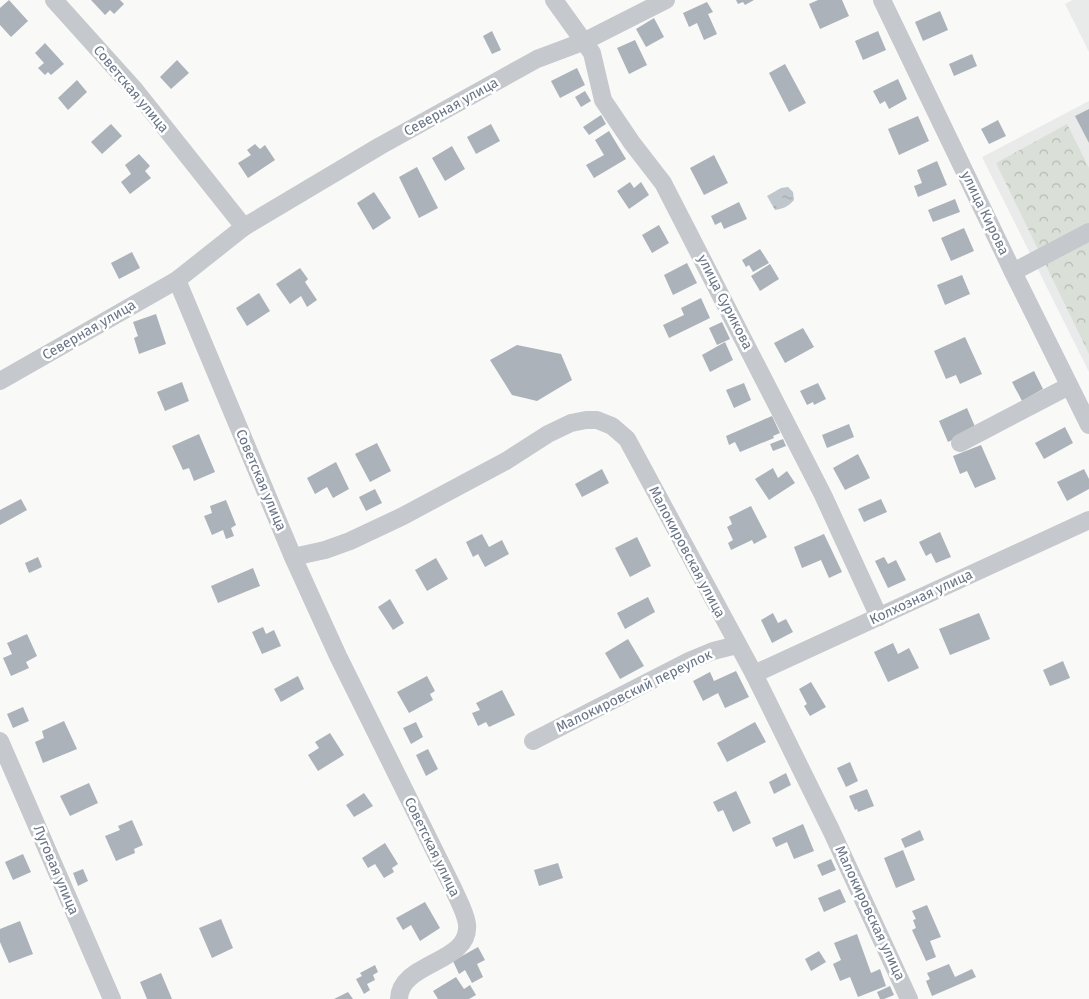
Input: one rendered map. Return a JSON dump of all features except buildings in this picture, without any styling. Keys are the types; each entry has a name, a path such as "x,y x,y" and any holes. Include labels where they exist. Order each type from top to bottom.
{"street":[{"name":"Советская улица","path":"54,0 134,90 244,227"},
{"name":"улица Сурикова","path":"554,0 592,53 603,100 632,143 663,183 823,495 879,617"},
{"name":"улица Кирова","path":"882,0 1069,386 1083,401 1089,425"},
{"name":"Северная улица","path":"244,227 380,146 537,59 584,41 657,2"},
{"path":"177,280 244,227"},
{"path":"1013,272 1089,232"},
{"name":"Советская улица","path":"177,280 293,557 338,656 453,888 464,914 467,926 464,938 457,948 447,956 410,977 403,984 399,993 399,999"},
{"name":"Северная улица","path":"0,381 177,280"},
{"path":"960,442 1069,386"},
{"name":"Малокировская улица","path":"293,557 325,550 350,541 403,516 506,461 548,434 571,423 597,420 612,426 627,439 754,674 831,830 909,999"},
{"name":"Колхозная улица","path":"754,674 1089,520"},
{"name":"Малокировский переулок","path":"533,741 689,661 714,651 737,645"},
{"name":"Луговая улица","path":"0,741 112,999"}],"shaded area":[{"path":"1073,0 1089,0 1089,52 1065,4"},
{"path":"1089,101 1089,372 982,157"}],"green space":[{"path":"1067,124 1089,168 1089,354 996,163"}],"water":[{"path":"788,187 793,192 794,200 786,207 775,210 767,196 781,188"}]}
